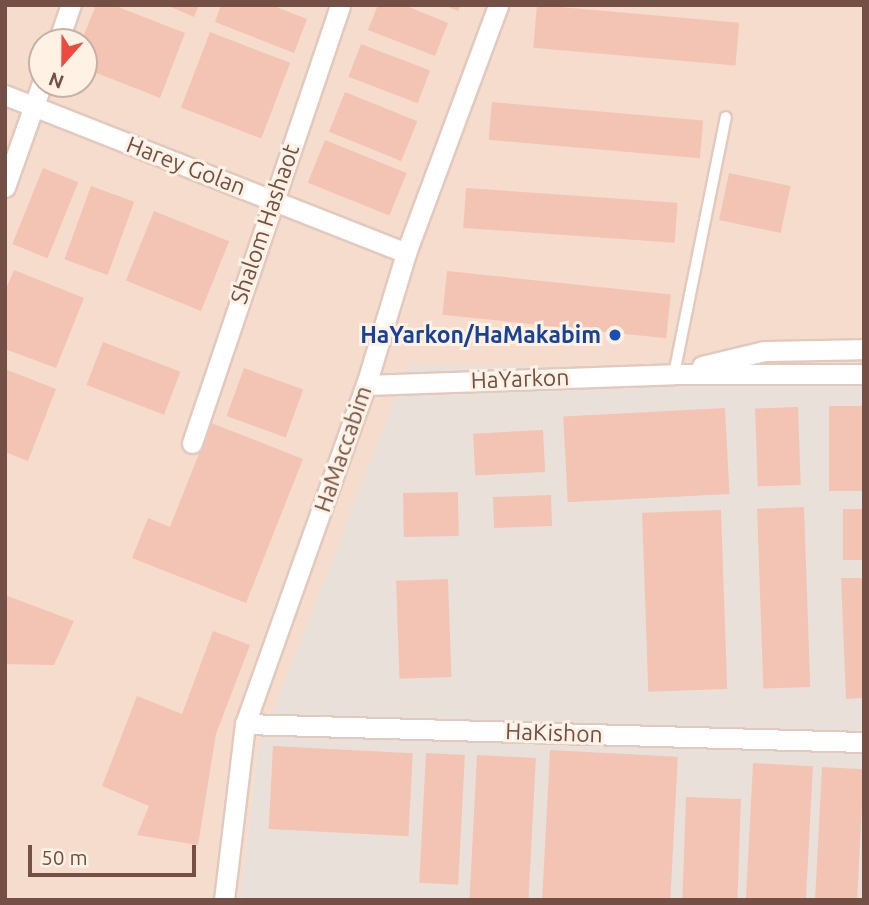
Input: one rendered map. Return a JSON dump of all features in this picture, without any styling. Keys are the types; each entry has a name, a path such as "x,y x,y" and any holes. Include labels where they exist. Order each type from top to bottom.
{"street":[{"path":"63,28 71,5"},
{"name":"Shalom Hashaot","path":"192,443 340,5"},
{"name":"HaMaccabim","path":"224,900 245,724 366,385 406,253 498,5"},
{"name":"Harey Golan","path":"5,95 406,253"},
{"path":"5,187 36,98"},
{"name":"HaYarkon","path":"674,374 764,351 864,349"},
{"name":"HaYarkon","path":"366,385 674,374 864,374"},
{"name":"HaKishon","path":"245,724 864,743"}],"lane":[{"path":"674,374 726,117"}],"shaded area":[{"path":"5,5 864,5 864,369 257,753 240,900 5,900"},
{"path":"408,365 864,369 864,900 240,900 257,753"}],"building":[{"path":"96,5 113,5 185,33 160,98 98,74 98,28 87,28"},
{"path":"166,5 199,5 194,17"},
{"path":"221,5 271,5 307,19 294,53 215,22"},
{"path":"378,5 404,5 448,23 435,56 368,30"},
{"path":"443,5 461,5 458,11"},
{"path":"537,5 739,23 735,66 533,48"},
{"path":"210,32 290,63 261,138 181,108"},
{"path":"361,44 430,71 418,103 348,77"},
{"path":"345,92 417,121 401,161 329,132"},
{"path":"492,102 703,120 700,158 489,140"},
{"path":"325,140 407,173 389,216 308,183"},
{"path":"43,168 78,182 48,258 12,244"},
{"path":"729,173 791,186 781,233 719,220"},
{"path":"91,186 134,202 108,275 64,259"},
{"path":"466,188 677,203 675,243 463,228"},
{"path":"154,211 229,241 201,311 126,281"},
{"path":"14,270 84,298 56,368 5,349 5,291"},
{"path":"447,271 671,295 666,338 442,315"},
{"path":"103,342 180,372 164,415 87,385"},
{"path":"244,368 303,390 286,437 227,416"},
{"path":"5,369 56,389 28,461 5,452"},
{"path":"829,406 864,406 864,491 829,491"},
{"path":"798,407 801,485 758,486 755,409"},
{"path":"725,408 730,494 568,502 563,416"},
{"path":"211,423 303,459 246,603 132,558 148,518 170,527"},
{"path":"543,430 545,472 475,476 473,434"},
{"path":"458,492 459,536 404,537 403,493"},
{"path":"551,495 552,526 494,528 493,497"},
{"path":"804,507 810,687 763,689 757,509"},
{"path":"843,509 864,509 864,560 843,560"},
{"path":"721,510 727,689 648,692 642,513"},
{"path":"841,578 864,578 864,698 846,699"},
{"path":"448,579 451,677 399,679 396,581"},
{"path":"5,595 74,621 54,665 5,664"},
{"path":"213,631 250,645 216,734 198,845 137,835 149,806 102,786 137,696 182,714"},
{"path":"273,746 413,753 408,836 269,829"},
{"path":"550,750 678,757 670,900 542,900"},
{"path":"426,753 465,755 458,885 419,883"},
{"path":"477,755 536,758 528,900 469,900"},
{"path":"753,763 813,766 806,900 746,900"},
{"path":"822,767 864,769 857,900 815,900"},
{"path":"686,797 741,799 737,900 682,900"}],"place":[{"name":"HaYarkon/HaMakabim","path":"615,335"}]}
